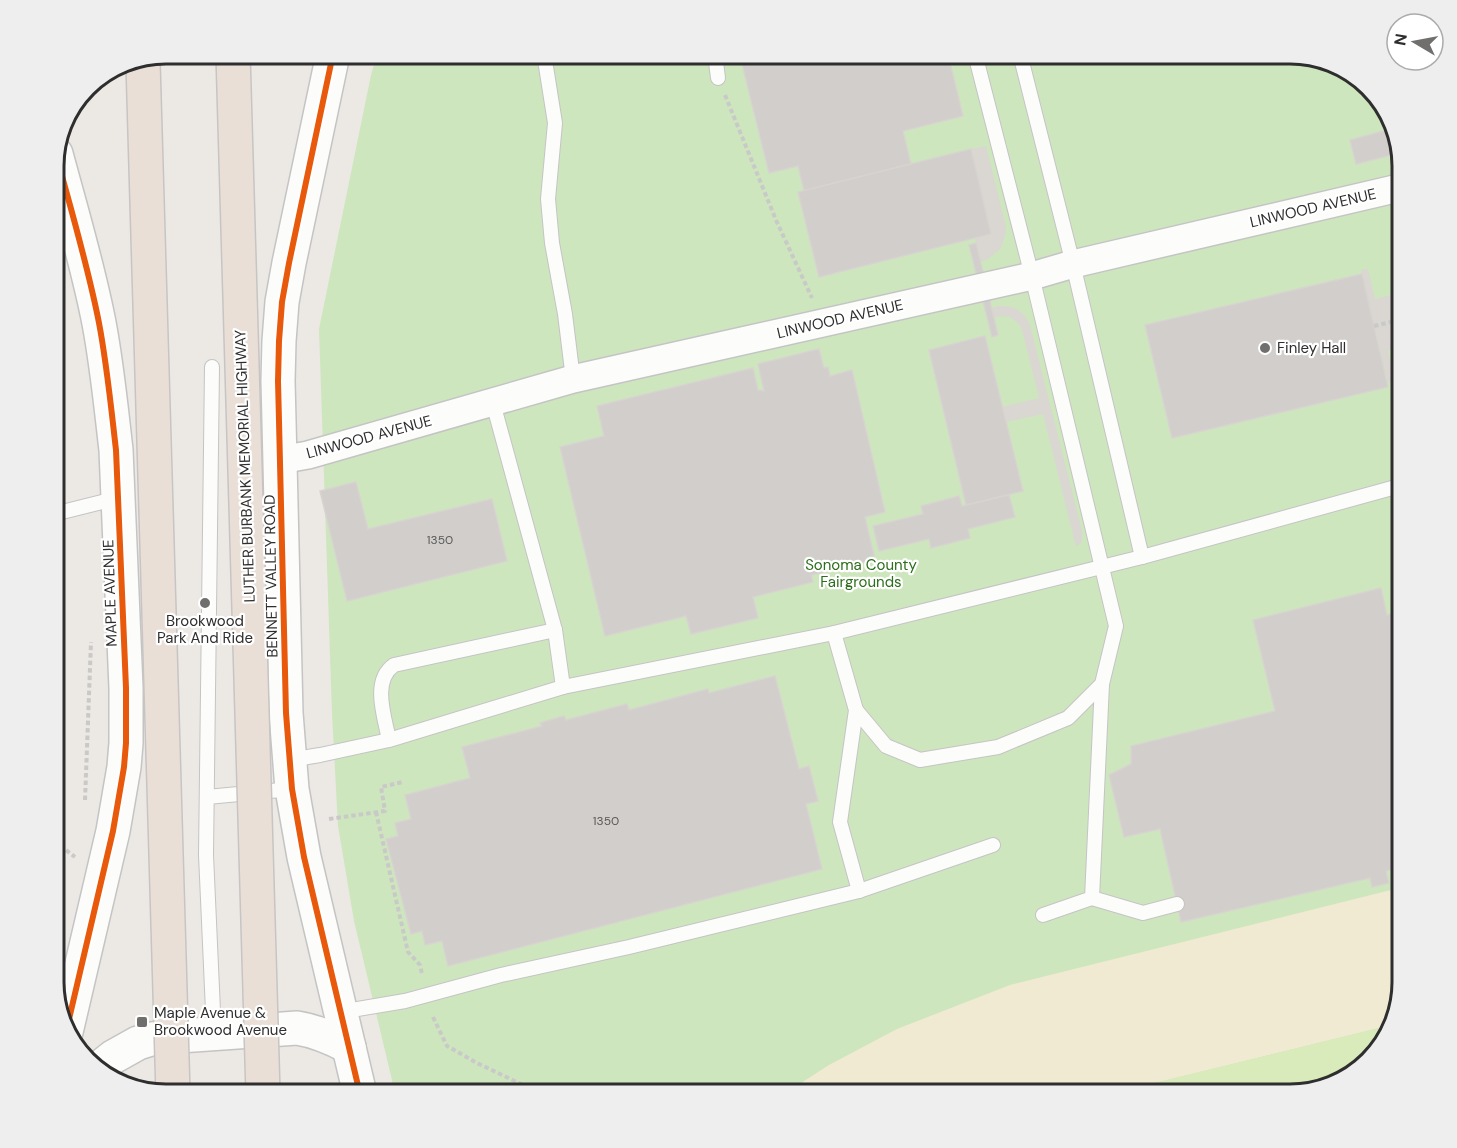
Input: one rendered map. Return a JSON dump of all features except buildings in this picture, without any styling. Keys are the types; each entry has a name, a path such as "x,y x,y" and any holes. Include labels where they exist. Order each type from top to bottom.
{"highway":[{"name":"LUTHER BURBANK MEMORIAL HIGHWAY","path":"233,64 263,1084"},
{"path":"143,68 173,1084"}],"main road":[{"name":"BENNETT VALLEY ROAD","path":"331,64 289,262 282,302 279,341 286,713 291,774 304,857 358,1084"},
{"name":"MAPLE AVENUE","path":"65,187 98,321 115,441 126,707 124,767 113,831 70,1014"},
{"path":"106,1063 138,1043 165,1037 214,1033 297,1028 320,1034 349,1047"}],"street":[{"name":"LINWOOD AVENUE","path":"280,460 308,455 573,379 1032,276 1073,264 1393,189"}],"lane":[{"path":"546,64 555,123 548,199 552,243 565,314 573,379"},
{"path":"716,64 718,78"},
{"path":"978,64 1032,276 1116,626 1102,684 1092,898"},
{"path":"1023,64 1073,264 1142,557"},
{"path":"212,367 206,855 214,1033"},
{"path":"493,403 555,630 563,687"},
{"path":"207,797 291,774 320,755 389,740 563,687 834,633 1142,557 1393,488"},
{"path":"65,511 118,498"},
{"path":"389,740 380,691 383,678 388,669 394,665 555,630"},
{"path":"834,633 856,710 886,747 920,760 998,747 1018,739 1068,718 1102,684"},
{"path":"856,710 840,822 859,891"},
{"path":"340,1012 405,1000 501,975 629,947 859,891 993,845"},
{"path":"1043,915 1092,898 1143,914 1177,904"}],"path":[{"path":"718,78 776,220 824,323"},
{"path":"1374,326 1393,322"},
{"path":"84,801 91,638"},
{"path":"330,819 385,811 381,787 403,782"},
{"path":"376,812 408,952 420,965 422,974"},
{"path":"65,850 78,860 79,848"},
{"path":"433,1017 447,1046 521,1084"}],"green space":[{"name":"Sonoma County Fairgrounds","path":"374,64 1291,64 1323,70 1342,78 1363,94 1382,121 1389,140 1393,166 1393,982 1392,995 1382,1027 1363,1054 1336,1073 1310,1082 1291,1084 393,1084 354,921 338,826 319,329"},
{"path":"1382,1027 1363,1054 1353,1062 1336,1073 1310,1082 1151,1084"}],"sand":[{"path":"1393,889 1392,995 1382,1027 1151,1084 800,1084 829,1065 897,1029 1010,985"}],"shaded area":[{"path":"986,146 1006,232 1001,248 988,259 980,262 975,238 991,234 971,149"},
{"path":"1368,269 1375,299 1393,294 1393,350 1388,351 1393,382 1388,383 1361,270"},
{"path":"1000,306 1017,309 1030,325 1082,531 1081,543 1076,547 1043,414 1006,422 1002,407 1039,398 1022,330 1019,324 1010,317 994,318 991,308"}],"cycle path":[{"path":"331,64 289,263 282,302 279,341 286,713 292,789 304,857 358,1084"},
{"path":"65,187 90,280 107,370 116,450 126,688 124,767 113,831 70,1015"}],"place":[{"name":"Finley Hall","path":"1265,348"},
{"name":"Brookwood Park And Ride","path":"205,603"},
{"name":"Maple Avenue & Brookwood Avenue","path":"142,1022"}]}
